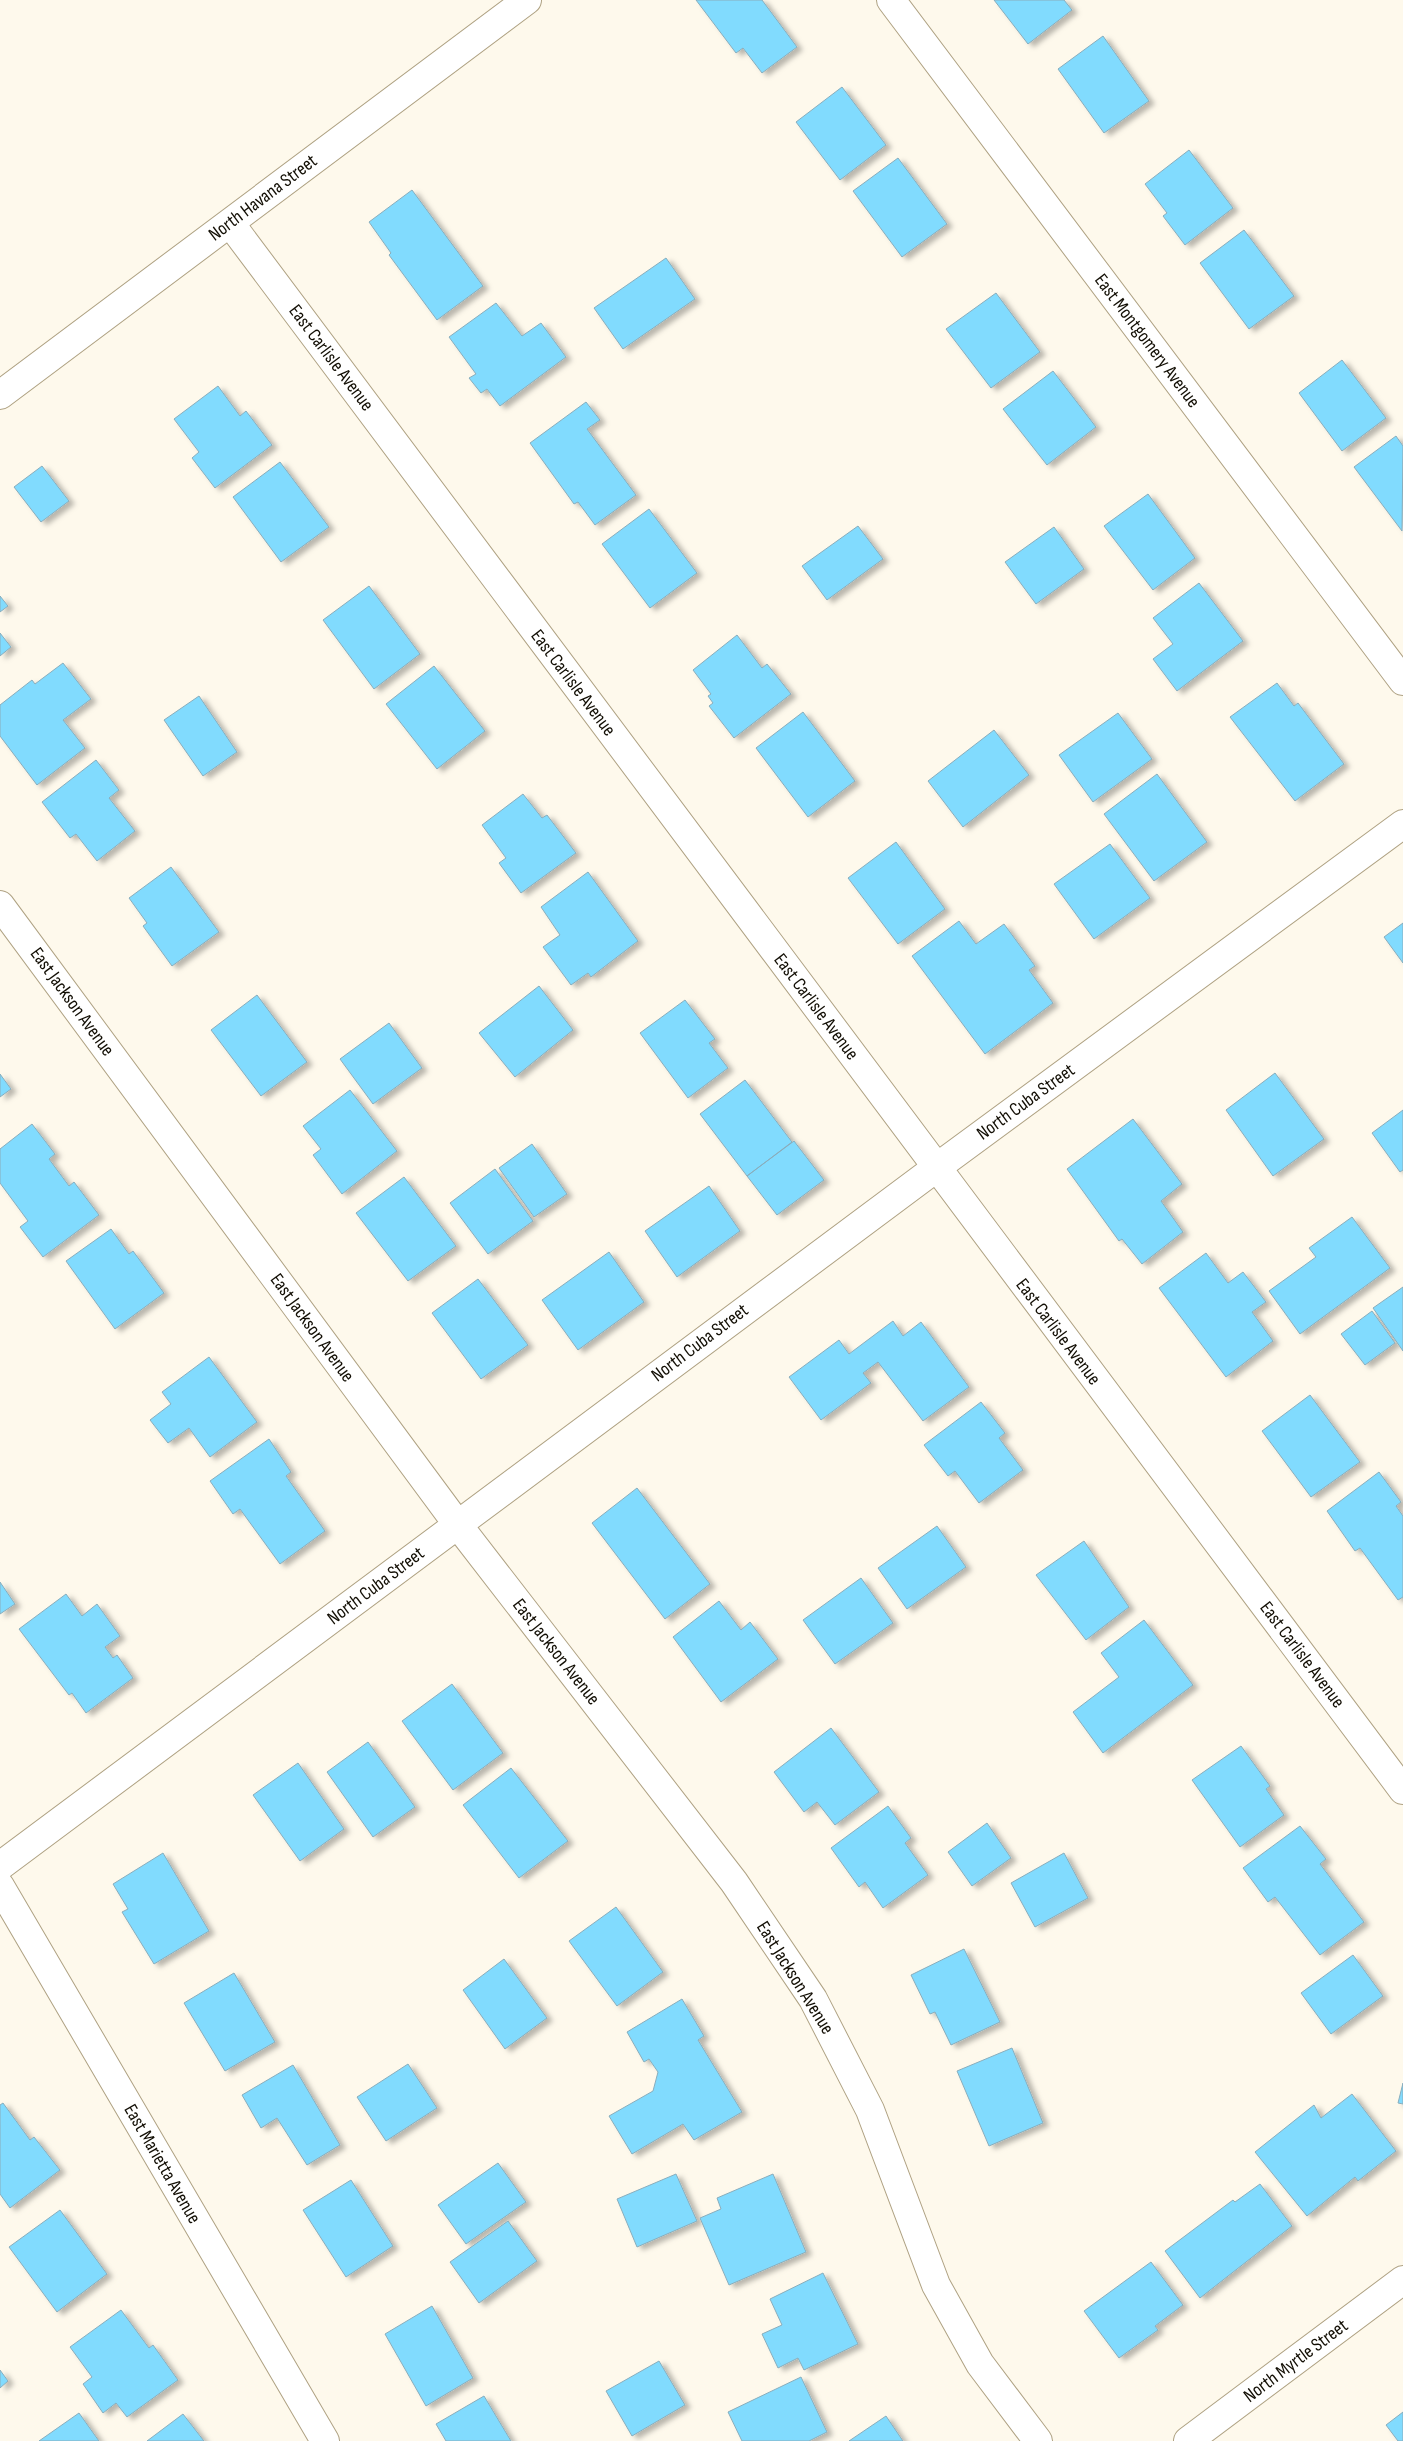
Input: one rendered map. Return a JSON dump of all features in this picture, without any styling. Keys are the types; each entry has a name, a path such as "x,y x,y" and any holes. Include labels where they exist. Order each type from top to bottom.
{"street":[{"name":"North Havana Street","path":"0,395 527,0"},
{"name":"East Montgomery Avenue","path":"891,0 1403,682"},
{"name":"East Carlisle Avenue","path":"230,223 1403,1790"},
{"name":"North Cuba Street","path":"0,1866 936,1168 1403,824"},
{"name":"East Jackson Avenue","path":"0,905 458,1525 734,1882 813,1998 870,2110 936,2285 980,2364 1038,2441"},
{"name":"East Marietta Avenue","path":"0,1886 325,2441"},
{"name":"North Myrtle Street","path":"1188,2441 1403,2280"}],"building":[{"path":"696,0 762,0 797,47 762,73 743,48 736,53"},
{"path":"994,0 1064,0 1072,10 1028,44"},
{"path":"1103,36 1149,101 1104,133 1058,69"},
{"path":"842,87 886,145 840,180 796,122"},
{"path":"1189,150 1233,208 1185,245 1163,216 1167,213 1145,184"},
{"path":"898,158 947,224 902,257 853,191"},
{"path":"412,190 483,286 437,320 389,255 391,253 369,222"},
{"path":"1244,230 1294,296 1249,329 1200,263"},
{"path":"666,258 695,299 623,349 594,308"},
{"path":"996,293 1040,352 991,388 946,329"},
{"path":"496,303 522,336 541,323 566,357 500,406 487,389 481,393 469,378 476,374 449,337"},
{"path":"1342,360 1386,418 1342,451 1299,393"},
{"path":"1053,371 1096,427 1047,465 1003,409"},
{"path":"218,386 240,416 246,411 272,445 215,488 192,458 199,452 174,419"},
{"path":"586,402 600,420 587,429 636,495 595,525 578,502 574,504 530,443"},
{"path":"1396,436 1403,446 1402,531 1354,467"},
{"path":"280,462 329,527 281,562 233,497"},
{"path":"42,466 69,501 41,522 14,487"},
{"path":"1148,494 1195,558 1153,590 1104,526"},
{"path":"649,509 697,573 650,608 602,544"},
{"path":"858,526 883,559 827,600 802,566"},
{"path":"1054,527 1084,569 1036,604 1005,562"},
{"path":"1199,583 1243,641 1177,691 1153,659 1173,644 1153,618"},
{"path":"369,586 420,654 374,689 323,620"},
{"path":"0,596 8,606 0,612"},
{"path":"0,633 11,647 0,656"},
{"path":"737,635 762,668 767,664 791,694 734,738 709,706 713,703 708,696 711,694 693,670"},
{"path":"63,663 91,699 63,720 85,748 37,785 0,736 0,705 32,680 35,684"},
{"path":"434,666 485,731 437,769 386,704"},
{"path":"1277,683 1294,706 1298,703 1344,764 1295,801 1230,717"},
{"path":"199,696 237,752 203,776 164,720"},
{"path":"803,712 855,781 808,817 756,748"},
{"path":"1118,713 1152,759 1093,802 1059,755"},
{"path":"994,730 1029,775 963,827 928,781"},
{"path":"96,760 119,790 109,798 135,831 97,861 76,834 70,838 42,802"},
{"path":"1157,774 1207,842 1154,881 1104,814"},
{"path":"523,794 542,818 547,815 576,853 521,893 499,863 506,858 482,825"},
{"path":"896,842 945,909 898,944 848,878"},
{"path":"1110,844 1150,898 1094,939 1054,884"},
{"path":"171,867 219,932 172,966 143,926 147,923 129,898"},
{"path":"588,872 638,941 591,977 588,973 571,985 543,947 560,935 541,907"},
{"path":"959,921 976,944 1004,924 1035,966 1029,970 1053,1003 985,1054 912,956"},
{"path":"1403,923 1403,963 1384,937"},
{"path":"539,986 573,1030 515,1077 479,1033"},
{"path":"257,995 307,1062 261,1096 211,1030"},
{"path":"685,1000 715,1039 709,1043 728,1068 688,1098 640,1033"},
{"path":"389,1023 422,1068 373,1104 340,1059"},
{"path":"1275,1073 1324,1139 1273,1176 1226,1110"},
{"path":"0,1074 11,1089 0,1097"},
{"path":"745,1080 792,1142 747,1176 700,1114"},
{"path":"350,1090 397,1151 342,1194 313,1155 321,1149 303,1126"},
{"path":"1403,1110 1403,1170 1400,1172 1372,1133"},
{"path":"1133,1119 1182,1184 1161,1201 1183,1232 1142,1264 1122,1239 1119,1241 1067,1169"},
{"path":"32,1124 55,1154 49,1159 69,1186 74,1182 99,1215 43,1257 20,1227 28,1221 0,1183 0,1149"},
{"path":"794,1141 824,1180 777,1215 747,1176"},
{"path":"532,1144 567,1194 534,1217 499,1168"},
{"path":"495,1169 533,1221 488,1254 450,1203"},
{"path":"404,1177 456,1246 408,1281 356,1213"},
{"path":"709,1186 740,1231 677,1277 645,1231"},
{"path":"1352,1217 1390,1268 1300,1334 1269,1291 1316,1257 1309,1248"},
{"path":"111,1229 129,1254 133,1251 164,1293 115,1329 66,1261"},
{"path":"609,1252 644,1302 578,1350 542,1300"},
{"path":"1206,1253 1228,1283 1243,1272 1266,1302 1252,1312 1273,1341 1226,1377 1159,1288"},
{"path":"478,1279 528,1345 481,1379 432,1313"},
{"path":"1403,1287 1403,1351 1373,1308"},
{"path":"1372,1311 1395,1343 1365,1365 1341,1334"},
{"path":"893,1321 903,1336 921,1322 969,1387 923,1421 878,1362 863,1373 871,1383 821,1420 789,1377 839,1340 849,1354"},
{"path":"209,1357 257,1422 210,1457 189,1428 168,1443 150,1420 171,1404 162,1392"},
{"path":"1310,1395 1360,1462 1311,1497 1262,1431"},
{"path":"981,1402 1005,1433 999,1438 1023,1470 979,1503 955,1471 948,1476 924,1445"},
{"path":"269,1439 291,1472 286,1476 325,1531 280,1564 240,1509 233,1514 210,1481"},
{"path":"1379,1472 1401,1502 1396,1506 1403,1516 1403,1597 1398,1600 1360,1548 1355,1551 1327,1511"},
{"path":"637,1488 710,1584 665,1619 592,1523"},
{"path":"937,1526 966,1567 907,1609 878,1568"},
{"path":"1084,1541 1129,1607 1086,1640 1036,1575"},
{"path":"861,1578 893,1623 835,1664 803,1620"},
{"path":"0,1582 15,1604 0,1614"},
{"path":"66,1594 82,1616 97,1604 120,1636 105,1647 113,1658 117,1655 133,1678 86,1713 72,1693 69,1695 19,1629"},
{"path":"719,1601 741,1630 750,1622 778,1659 721,1702 673,1637"},
{"path":"1144,1620 1193,1685 1103,1753 1073,1712 1119,1677 1101,1653"},
{"path":"452,1684 503,1753 453,1790 402,1721"},
{"path":"831,1728 879,1792 835,1825 817,1802 804,1812 774,1772"},
{"path":"368,1742 415,1807 373,1837 327,1772"},
{"path":"1241,1746 1270,1786 1266,1789 1284,1815 1240,1847 1192,1780"},
{"path":"298,1763 344,1829 300,1861 253,1795"},
{"path":"511,1768 568,1841 519,1878 463,1805"},
{"path":"888,1806 911,1838 905,1843 928,1875 883,1908 865,1882 859,1887 831,1848"},
{"path":"987,1823 1011,1858 972,1886 948,1852"},
{"path":"1300,1826 1326,1859 1320,1864 1364,1922 1320,1955 1275,1897 1268,1902 1243,1868"},
{"path":"163,1853 209,1931 154,1964 122,1912 128,1909 113,1884"},
{"path":"1064,1853 1088,1898 1035,1927 1011,1883"},
{"path":"616,1907 663,1972 617,2006 569,1941"},
{"path":"964,1949 1000,2022 951,2045 935,2012 930,2014 911,1975"},
{"path":"1353,1955 1383,1996 1331,2034 1301,1993"},
{"path":"504,1959 547,2018 505,2049 463,1990"},
{"path":"234,1973 275,2042 225,2071 184,2003"},
{"path":"682,1999 704,2036 698,2040 742,2112 694,2140 683,2124 632,2154 609,2116 653,2091 658,2072 649,2059 644,2062 627,2032"},
{"path":"1012,2048 1043,2123 989,2146 957,2071"},
{"path":"408,2064 437,2108 386,2141 357,2097"},
{"path":"293,2065 340,2145 307,2165 277,2118 261,2128 242,2095"},
{"path":"1403,2083 1403,2104 1398,2103"},
{"path":"1352,2094 1396,2151 1358,2181 1355,2177 1307,2216 1255,2152 1314,2105 1321,2118"},
{"path":"3,2103 30,2140 34,2137 60,2170 10,2208 0,2194 0,2105"},
{"path":"498,2163 526,2202 466,2244 438,2205"},
{"path":"676,2174 697,2221 637,2247 617,2199"},
{"path":"773,2174 806,2252 729,2285 700,2218 721,2209 717,2198"},
{"path":"351,2180 393,2246 346,2277 303,2210"},
{"path":"1260,2184 1292,2226 1200,2298 1165,2251 1233,2200 1235,2202"},
{"path":"60,2210 107,2274 57,2312 9,2247"},
{"path":"508,2221 537,2261 479,2303 450,2262"},
{"path":"1151,2262 1183,2305 1155,2326 1158,2330 1119,2358 1084,2311"},
{"path":"823,2273 858,2344 804,2370 798,2358 778,2368 762,2334 782,2325 770,2299"},
{"path":"432,2306 473,2378 426,2406 385,2334"},
{"path":"121,2310 149,2348 153,2345 178,2380 127,2417 116,2403 103,2413 83,2384 92,2377 70,2347"},
{"path":"659,2361 685,2405 632,2436 606,2391"},
{"path":"0,2370 8,2381 0,2388"},
{"path":"801,2377 827,2432 809,2441 742,2441 728,2412"},
{"path":"484,2396 511,2441 446,2441 436,2424"},
{"path":"1403,2412 1403,2441 1398,2441 1386,2425"},
{"path":"79,2413 99,2441 39,2441"},
{"path":"183,2414 204,2441 147,2441"},
{"path":"886,2416 903,2441 849,2441"}]}
